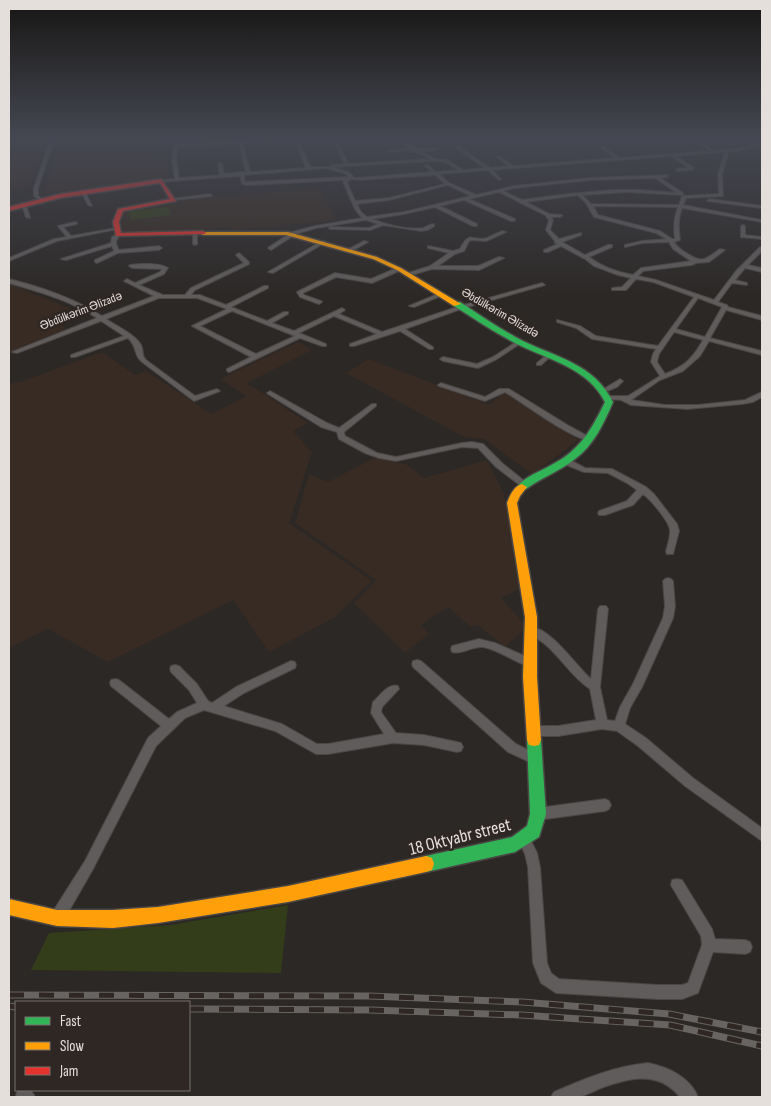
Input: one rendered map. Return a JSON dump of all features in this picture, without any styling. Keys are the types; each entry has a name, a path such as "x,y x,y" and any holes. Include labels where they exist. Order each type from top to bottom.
{"street":[{"path":"36,192 36,196 41,200"},
{"path":"9,209 41,200 83,192 90,205"},
{"path":"169,192 174,199"},
{"path":"349,192 354,203 366,219 382,224 419,229 429,228 432,225"},
{"path":"354,203 389,199 418,192"},
{"path":"465,192 475,196"},
{"path":"271,248 294,233 321,225 437,206 492,192"},
{"path":"501,192 549,216 560,216"},
{"path":"522,202 579,194 630,192"},
{"path":"649,192 683,195 762,208"},
{"path":"678,192 683,195 722,195 722,192"},
{"path":"579,194 589,204 596,216 649,229 664,235 675,248 695,261"},
{"path":"117,252 117,218 120,210 169,202 174,199 210,195"},
{"path":"626,246 642,242 671,241 679,238 676,228 683,195"},
{"path":"465,199 513,220"},
{"path":"24,204 28,217"},
{"path":"589,204 680,206 762,221"},
{"path":"437,206 475,225"},
{"path":"624,223 632,206"},
{"path":"549,216 551,220 547,228 559,243 596,265 654,281 715,302 726,308 762,318"},
{"path":"607,226 614,221"},
{"path":"70,237 60,226 75,223"},
{"path":"321,225 350,229 370,229 382,224"},
{"path":"744,226 743,236 762,238"},
{"path":"432,267 453,253 462,250 467,240 471,238 486,240 504,232"},
{"name":"Əbdülkərim Əlizadə","path":"9,260 48,242 70,237 116,236 195,239 294,233 381,260 403,271 519,342 550,355 584,373 607,394"},
{"path":"546,251 579,234"},
{"name":"Əbdülkərim Əlizadə","path":"64,259 116,236"},
{"path":"271,272 324,242"},
{"path":"350,250 366,242"},
{"path":"584,257 610,246"},
{"path":"430,247 453,253"},
{"path":"97,261 117,252 158,248"},
{"path":"715,302 744,266 762,248"},
{"path":"614,288 624,289 636,277 638,272 646,268 707,260 722,250"},
{"name":"Əbdülkərim Əlizadə","path":"188,295 193,290 247,263 239,255"},
{"path":"319,302 302,296 300,292 335,275 372,281 403,271 432,267 479,268 501,258"},
{"name":"Əbdülkərim Əlizadə","path":"132,266 160,266 165,268 165,271 162,273 136,284"},
{"path":"744,266 762,270"},
{"path":"9,280 64,298 129,336 138,345 140,357 144,361 194,400 217,391"},
{"name":"Əbdülkərim Əlizadə","path":"127,281 166,298 188,295 198,296 324,345"},
{"path":"731,281 745,284"},
{"path":"352,345 462,307 542,285"},
{"path":"257,357 195,326 266,287"},
{"path":"412,306 440,294"},
{"name":"Əbdülkərim Əlizadə","path":"15,352 158,296"},
{"path":"664,377 654,362 659,348 696,296"},
{"path":"624,399 635,395 664,377 676,373 691,362 726,308"},
{"path":"229,370 257,357 342,310"},
{"path":"268,323 286,313"},
{"path":"334,314 381,334"},
{"path":"559,321 578,327 594,338 659,348"},
{"path":"400,328 431,348"},
{"path":"672,330 762,352"},
{"path":"73,356 129,336"},
{"path":"443,359 478,366 495,358 519,342"},
{"path":"539,364 550,355"},
{"path":"270,393 340,431 342,437 366,451 395,459 437,450 478,446 524,484 567,462 589,439 606,407 607,394 620,381"},
{"path":"441,385 485,399 500,390 507,390 566,428 589,439"},
{"path":"607,394 631,403 687,409 729,403 743,404 762,394"},
{"path":"340,431 374,404"},
{"path":"567,462 584,470 608,471 643,489 659,504 673,524 675,531 670,552"},
{"name":"18 Oktyabr street","path":"9,907 57,918 113,919 158,915 288,894 482,852 515,844 524,839 532,832 538,814 530,663 532,630 512,503 513,495 524,484"},
{"path":"602,513 630,504 643,489"},
{"path":"619,726 625,707 637,687 668,618 670,606 668,581"},
{"path":"602,724 595,687 603,609"},
{"path":"532,630 543,636 584,680 595,687"},
{"path":"456,649 477,643 491,645 530,663"},
{"path":"57,918 88,865 152,742 168,725 181,715 209,706 292,664"},
{"path":"417,664 512,748 536,760"},
{"path":"175,669 194,686 209,706 278,728 316,749 328,749 393,738 424,740 457,747"},
{"path":"115,683 168,725"},
{"path":"393,738 376,713 377,705 394,689"},
{"path":"534,731 558,731 602,724 619,726 642,742 689,782 762,835"},
{"path":"538,814 606,805"},
{"path":"524,839 532,853 534,867 540,963 546,978 556,986 682,992 693,988 709,945 707,934 677,885"},
{"path":"709,945 745,948"},
{"path":"559,1097 634,1071 656,1071 674,1079 690,1097"}],"shaded area":[{"path":"44,192 62,192 43,194"},
{"path":"283,192 321,192 337,221 232,230 229,227 183,232 126,234 121,232 122,212 129,209 170,204 191,198"},
{"path":"9,284 67,307 81,318 62,324 66,329 9,352"},
{"path":"298,342 312,350 247,383 308,423 293,431 312,452 289,523 372,581 334,618 269,652 233,600 108,662 48,629 9,648 9,384 23,381 102,352 135,375 146,371 212,414 246,396 220,379"},
{"path":"369,359 489,405 505,392 579,440 532,474 484,439 464,437 346,373"},
{"path":"374,458 406,464 424,478 487,460 504,494 521,588 501,598 527,627 505,647 478,625 471,627 448,607 421,625 429,634 405,653 354,603 376,580 295,523 309,474 328,482"}],"green space":[{"path":"168,207 171,215 130,220 129,211"},
{"path":"288,905 281,973 31,970 49,933 170,925"}],"railway":[{"path":"9,995 369,996 522,1002 669,1014 762,1032"},
{"path":"9,1006 15,1007"},
{"path":"190,1009 370,1010 521,1015 670,1025 762,1046"}],"traffic: fast":[{"path":"457,304 519,342 583,372 603,390 609,402 596,428 583,447 565,462 522,487"},
{"path":"426,864 515,844 533,831 538,814 534,740"}],"traffic: slow":[{"path":"203,233 286,233 375,258 399,269 457,304"},
{"path":"522,487 515,495 512,503 531,617 530,677 534,740"},
{"path":"9,907 57,918 113,919 158,915 288,894 426,864"}],"traffic: jam":[{"path":"9,209 60,196 90,192"},
{"path":"168,192 174,200 120,210 116,222 118,235 203,233"}]}
